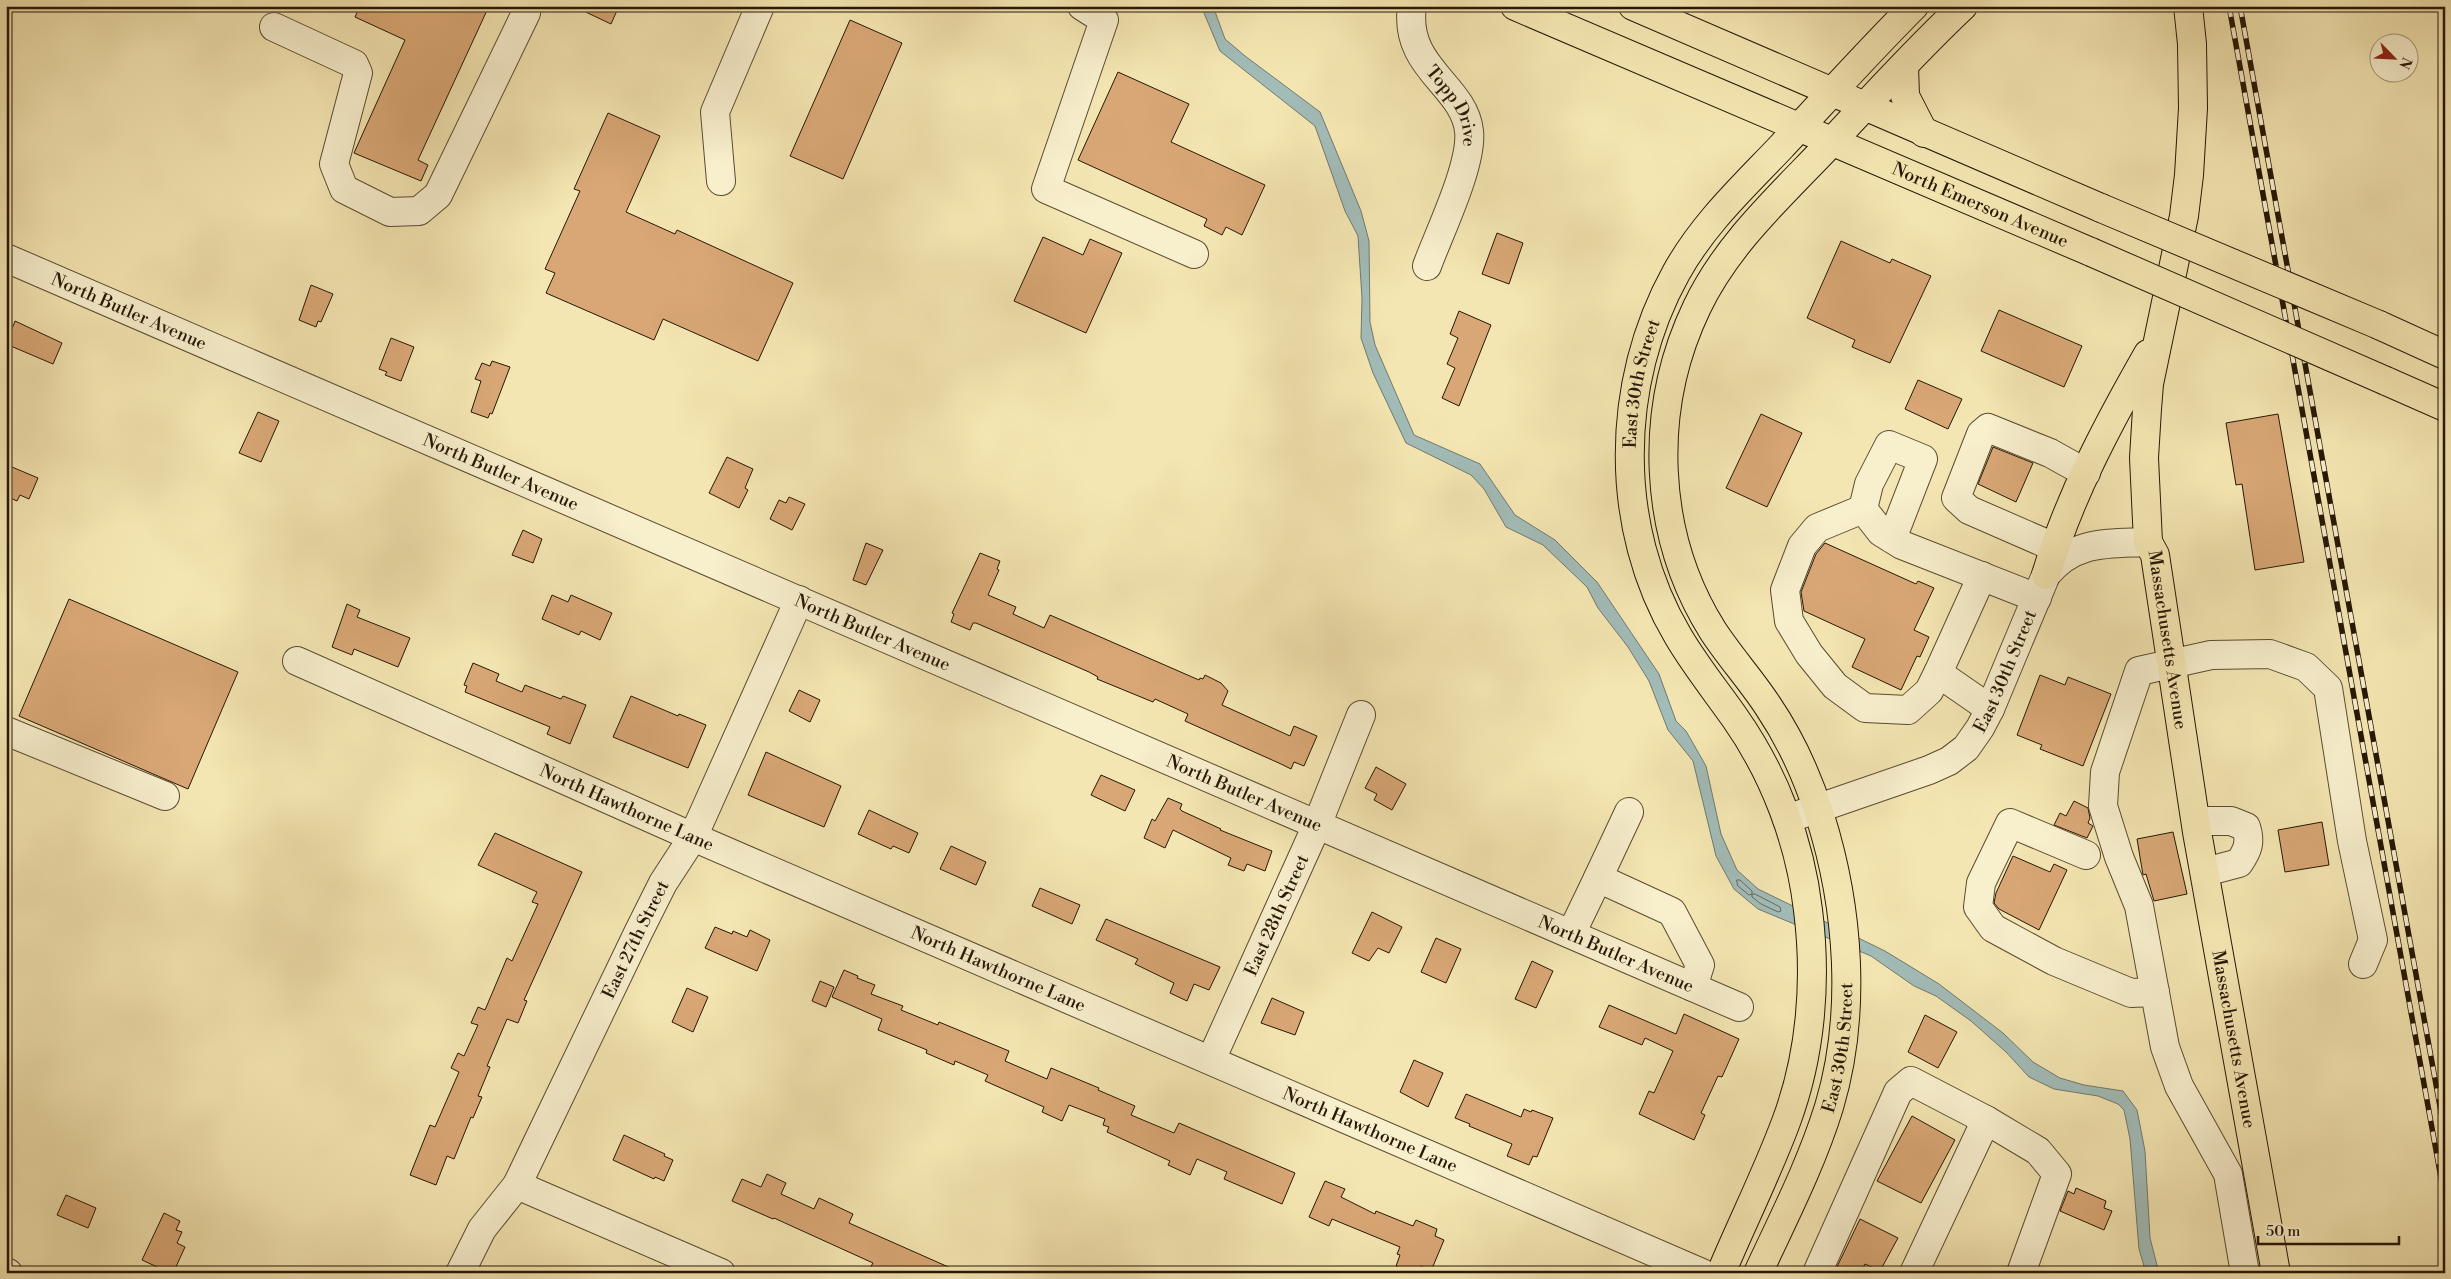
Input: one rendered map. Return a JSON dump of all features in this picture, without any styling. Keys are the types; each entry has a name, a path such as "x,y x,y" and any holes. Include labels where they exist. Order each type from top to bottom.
{"main road":[{"name":"North Emerson Avenue","path":"1515,6 2091,252 2445,406"},
{"path":"1633,6 1924,133 2379,325 2445,355"},
{"name":"East 30th Street","path":"1720,1273 1787,1120 1807,1041 1812,990 1810,938 1805,893 1794,841 1771,780 1753,746 1695,662 1662,605 1640,540 1633,505 1630,437 1633,404 1640,368 1655,318 1676,274 1702,232 1914,6"},
{"name":"East 30th Street","path":"1758,1273 1805,1170 1829,1107 1841,1052 1845,1001 1844,948 1840,909 1831,859 1818,809 1802,768 1779,724 1714,631 1693,593 1672,532 1663,461 1666,409 1671,383 1686,332 1698,305 1728,254 1831,142 1963,6"},
{"name":"Massachusetts Avenue","path":"2188,6 2193,62 2192,144 2184,216 2149,384 2144,465 2148,542 2156,556 2196,821 2276,1273"},
{"path":"1904,66 1905,96 1924,133"},
{"path":"2041,586 2054,547 2102,436 2161,330"}],"street":[{"path":"274,27 354,64 356,68 358,73 334,164 344,189 390,212 419,211 438,195 526,13 527,6"},
{"path":"721,181 715,112 760,6"},
{"path":"1082,6 1104,20 1046,189 1194,254"},
{"name":"Topp Drive","path":"1412,6 1410,23 1417,48 1430,69 1463,111 1469,130 1466,165 1427,266"},
{"name":"North Butler Avenue","path":"6,258 1739,1007"},
{"path":"2054,547 1969,510 1956,498 1981,434 1988,428 2050,453 2086,473"},
{"path":"1863,509 1869,484 1889,445 1923,459 1892,539"},
{"path":"1863,509 1881,532 1892,539 1982,576 2041,586"},
{"path":"1863,509 1817,528 1802,546 1785,590 1788,621 1809,654 1835,686 1865,708 1908,710 1929,691 1982,576"},
{"name":"East 30th Street","path":"1787,819 1929,770 1949,761 1970,743 1990,709 2041,586 2060,559 2074,551 2101,544 2148,542"},
{"name":"East 27th Street","path":"460,1273 482,1229 517,1185 642,924 663,883 693,837 799,600"},
{"path":"2245,1273 2228,1174 2179,1086 2165,1047 2139,906 2103,806 2105,772 2139,671 2211,655 2270,654 2306,667 2328,688 2352,841 2373,940 2363,964"},
{"name":"North Hawthorne Lane","path":"297,661 693,837 1702,1273"},
{"path":"1938,673 1990,709"},
{"name":"East 28th Street","path":"1211,1060 1317,825 1361,715"},
{"path":"6,731 165,796"},
{"path":"1571,934 1629,812"},
{"path":"2086,855 2107,818"},
{"path":"2196,821 2231,821 2246,827 2250,838 2247,852 2239,863 2205,872"},
{"path":"2128,878 2086,855 2010,824 1981,883 1978,907 1993,928 2054,961 2131,993 2155,992"},
{"path":"1598,878 1672,912 1700,965 1693,987"},
{"path":"1817,1273 1898,1092 1911,1081 1986,1120 2038,1151 2056,1174 2021,1273"},
{"path":"1914,1273 1986,1120"},
{"path":"517,1185 721,1273"}],"water":[{"path":"1201,6 1213,6 1225,39 1320,112 1361,211 1369,241 1370,322 1375,345 1414,435 1480,464 1515,515 1555,540 1597,582 1659,674 1676,721 1686,731 1706,766 1721,834 1737,870 1758,889 1885,951 1939,984 2003,1033 2033,1062 2060,1078 2084,1085 2123,1091 2137,1110 2145,1151 2150,1238 2159,1273 2146,1273 2139,1249 2130,1139 2124,1110 2118,1104 2098,1096 2054,1089 2029,1077 2006,1052 1971,1021 1936,996 1914,986 1871,956 1758,909 1734,889 1716,856 1693,761 1668,730 1649,681 1628,647 1598,608 1587,587 1543,545 1506,527 1484,489 1471,475 1406,443 1373,373 1361,338 1362,298 1358,236 1345,211 1315,126 1220,51"}],"building":[{"path":"360,6 489,6 418,160 428,165 421,181 354,153 405,40 355,17"},
{"path":"573,6 619,6 611,24"},
{"path":"850,20 902,43 843,179 790,156"},
{"path":"1118,72 1189,104 1171,142 1265,185 1242,235 1226,227 1222,235 1204,226 1207,219 1078,160"},
{"path":"608,113 660,136 626,212 675,234 677,230 793,283 758,361 663,319 654,340 546,293 555,273 545,269 580,191 574,189"},
{"path":"1497,233 1523,243 1509,284 1482,274"},
{"path":"1043,237 1083,255 1090,239 1122,253 1086,333 1014,301"},
{"path":"1841,241 1890,263 1892,259 1931,276 1890,363 1852,347 1855,340 1807,318"},
{"path":"311,285 333,294 321,322 318,321 316,327 299,320"},
{"path":"1999,310 2082,346 2064,387 1981,351"},
{"path":"1459,311 1491,325 1459,406 1442,398 1455,368 1447,364 1458,338 1450,334"},
{"path":"15,321 62,343 53,364 6,344"},
{"path":"391,338 414,347 401,381 385,375 387,372 379,369"},
{"path":"492,361 510,367 492,414 490,413 488,418 471,412 481,381 475,379 482,363 490,366"},
{"path":"1918,380 1962,399 1948,429 1905,409"},
{"path":"258,412 279,421 261,462 239,453"},
{"path":"1761,414 1802,433 1767,507 1726,488"},
{"path":"2278,414 2304,562 2255,570 2242,484 2236,485 2226,423"},
{"path":"1993,447 2033,463 2016,502 1978,484"},
{"path":"727,457 753,469 745,488 748,490 739,508 709,493"},
{"path":"12,467 38,478 29,499 20,495 17,501 6,496 6,481"},
{"path":"789,497 805,504 792,530 770,519 779,500 786,503"},
{"path":"523,530 542,539 533,563 512,555"},
{"path":"866,543 883,550 866,585 853,580"},
{"path":"1825,543 1916,584 1918,581 1934,588 1914,630 1929,637 1920,657 1917,656 1901,690 1852,667 1865,639 1804,611 1801,592 1816,554"},
{"path":"980,553 1000,561 997,569 999,570 988,595 1016,607 1013,614 1044,628 1050,615 1199,680 1200,678 1203,679 1205,675 1221,683 1228,691 1222,705 1290,736 1294,726 1317,736 1304,766 1294,762 1291,769 1185,721 1188,714 1155,699 1153,702 1097,679 1098,677 1089,672 976,623 973,623 970,630 951,622 954,614 952,613"},
{"path":"552,595 568,602 571,595 612,613 600,640 581,631 579,635 542,619"},
{"path":"69,599 238,672 188,789 19,716"},
{"path":"347,604 360,610 357,617 410,638 398,667 354,649 352,655 332,647"},
{"path":"473,663 499,674 496,681 522,692 525,685 561,699 563,696 586,705 570,744 547,734 550,727 465,692 467,686 464,685"},
{"path":"2040,675 2065,685 2068,677 2111,694 2083,766 2040,749 2042,745 2017,735"},
{"path":"799,690 820,700 810,722 789,711"},
{"path":"631,696 678,716 679,714 706,725 688,768 613,737"},
{"path":"766,752 841,786 824,827 748,795"},
{"path":"1376,767 1406,784 1392,810 1374,800 1377,794 1365,788"},
{"path":"1101,775 1135,790 1125,811 1091,795"},
{"path":"1168,798 1182,804 1180,809 1182,811 1220,830 1272,851 1265,871 1247,864 1244,871 1228,865 1231,858 1173,830 1165,848 1144,838 1152,819 1155,821"},
{"path":"2074,801 2088,808 2090,818 2088,823 2093,826 2087,838 2054,825 2060,813 2066,816"},
{"path":"869,810 918,833 909,853 893,846 891,849 858,834"},
{"path":"2322,822 2329,865 2285,872 2278,830"},
{"path":"2173,832 2187,894 2154,901 2146,874 2143,875 2137,839"},
{"path":"495,833 582,872 524,1000 527,1001 518,1023 507,1019 487,1066 490,1067 478,1096 482,1097 473,1118 471,1117 454,1159 447,1156 436,1185 410,1175 430,1125 435,1127 459,1072 451,1068 458,1053 464,1056 478,1025 471,1023 478,1007 485,1010 507,958 512,961 538,904 532,902 537,892 478,865"},
{"path":"951,846 986,862 976,885 940,869"},
{"path":"2013,856 2050,872 2054,864 2067,870 2039,930 1999,909 1994,903 1996,893"},
{"path":"1040,888 1080,905 1072,924 1032,906"},
{"path":"1372,912 1402,927 1389,953 1378,948 1369,961 1352,953"},
{"path":"1106,919 1220,967 1209,990 1194,984 1187,1001 1170,993 1174,983 1135,964 1138,959 1096,940"},
{"path":"715,927 732,934 733,931 747,937 750,930 770,940 757,971 705,948"},
{"path":"1436,938 1461,949 1446,983 1421,972"},
{"path":"1532,961 1553,971 1536,1008 1515,999"},
{"path":"844,970 858,976 857,978 875,985 871,994 903,1006 901,1010 938,1025 939,1022 1009,1051 1005,1061 1047,1079 1051,1068 1099,1088 1098,1090 1135,1106 1131,1115 1174,1133 1179,1123 1295,1173 1282,1204 1224,1179 1227,1172 1197,1159 1190,1175 1168,1165 1170,1161 1107,1132 1109,1127 1103,1125 1105,1119 1069,1105 1062,1121 1042,1112 1044,1107 985,1081 988,1075 955,1061 954,1065 926,1053 927,1050 878,1030 882,1019 832,997"},
{"path":"820,981 834,987 826,1007 812,1001"},
{"path":"687,988 708,997 693,1032 672,1022"},
{"path":"1272,998 1304,1012 1295,1035 1261,1023"},
{"path":"1609,1005 1676,1034 1684,1014 1739,1039 1722,1077 1718,1076 1701,1113 1705,1115 1694,1140 1639,1114 1649,1091 1654,1093 1673,1051 1645,1038 1642,1045 1599,1027"},
{"path":"1925,1015 1957,1032 1938,1068 1908,1052"},
{"path":"1414,1060 1443,1073 1428,1107 1400,1092"},
{"path":"1466,1094 1521,1117 1524,1109 1553,1118 1537,1157 1533,1156 1529,1165 1507,1156 1512,1144 1455,1118"},
{"path":"1912,1116 1955,1140 1921,1203 1877,1181"},
{"path":"624,1135 665,1154 664,1156 673,1160 664,1181 655,1177 654,1179 613,1160"},
{"path":"767,1174 786,1183 781,1194 814,1209 819,1198 853,1214 849,1223 962,1273 881,1273 870,1268 873,1263 732,1201 742,1179 761,1187"},
{"path":"1325,1181 1345,1189 1341,1197 1375,1214 1376,1211 1413,1226 1416,1220 1437,1229 1435,1236 1444,1240 1431,1271 1421,1266 1418,1273 1411,1273 1396,1266 1400,1255 1397,1254 1400,1247 1332,1219 1329,1226 1309,1217"},
{"path":"2076,1188 2106,1201 2104,1208 2112,1211 2104,1230 2060,1211 2068,1191 2074,1194"},
{"path":"66,1195 96,1208 88,1228 57,1215"},
{"path":"164,1213 180,1221 176,1230 182,1232 177,1243 185,1247 175,1269 170,1267 168,1272 142,1260"},
{"path":"1860,1219 1898,1238 1880,1271 1865,1264 1861,1273 1834,1273"}],"railway":[{"path":"2229,6 2445,1200"},
{"path":"2240,6 2445,1134"}]}
